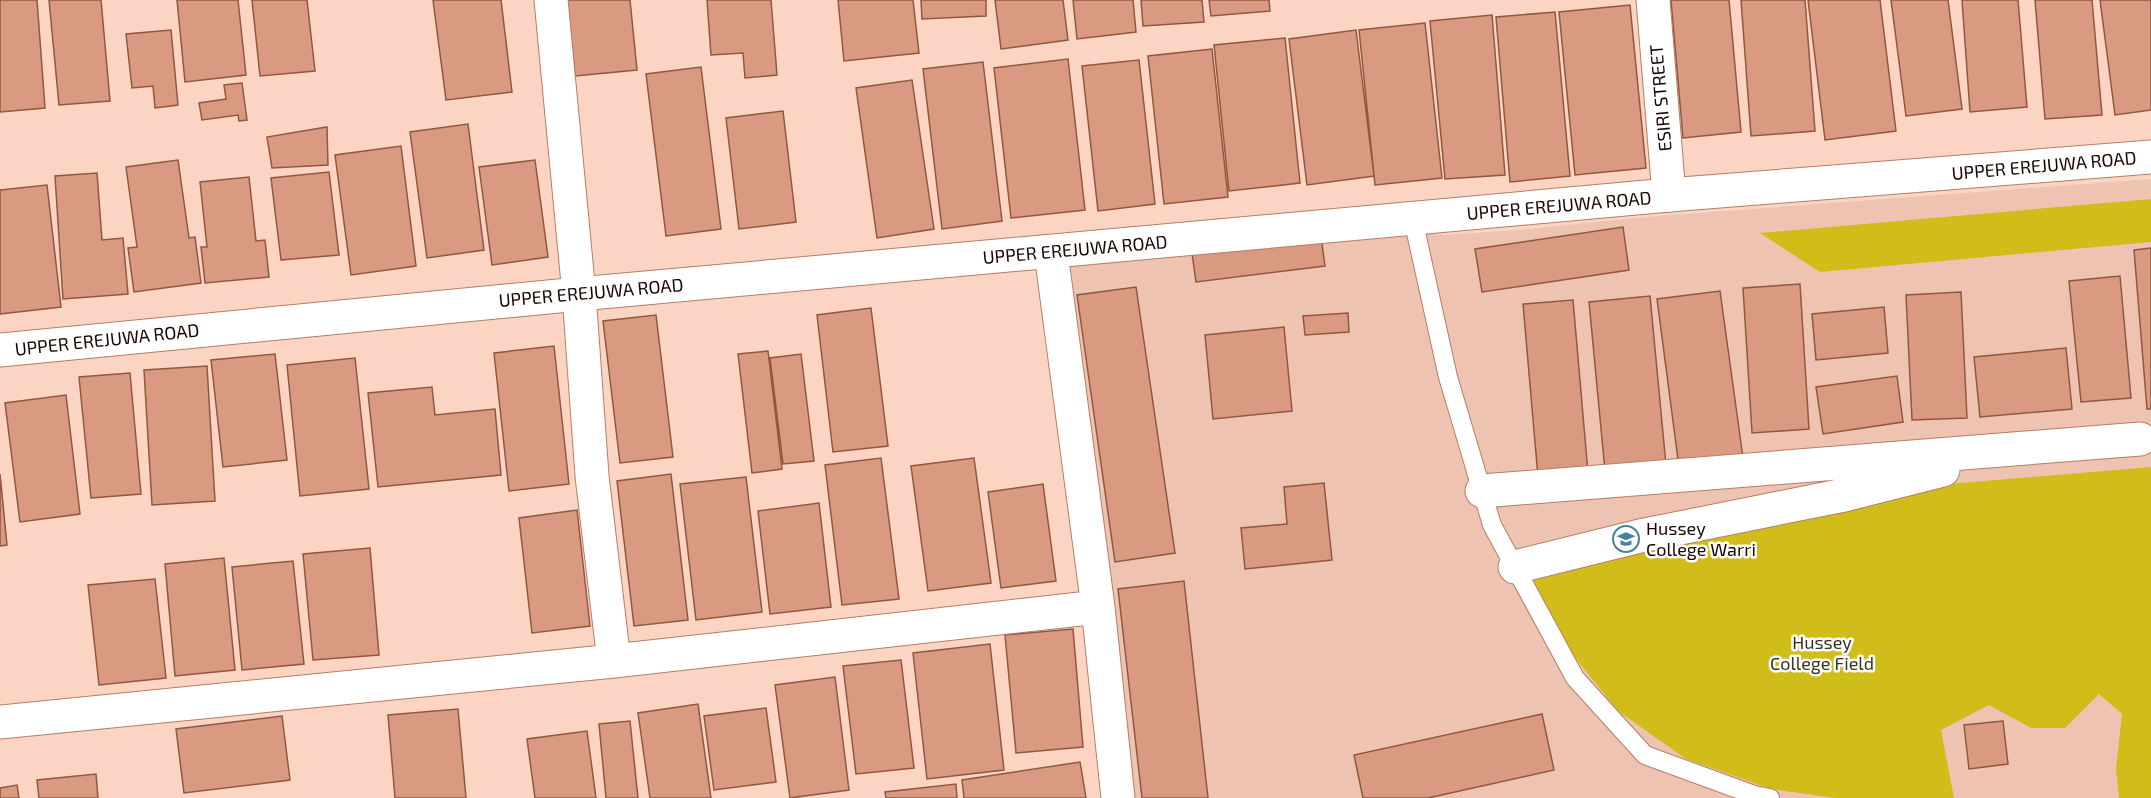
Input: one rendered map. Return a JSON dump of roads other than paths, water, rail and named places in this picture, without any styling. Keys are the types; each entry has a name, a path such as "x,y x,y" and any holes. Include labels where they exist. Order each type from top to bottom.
{"street":[{"path":"551,0 579,294 592,476 614,661"},
{"name":"ESIRI STREET","path":"1653,0 1669,195"},
{"name":"UPPER EREJUWA ROAD","path":"0,350 579,294 1051,253 1669,195 2151,157"},
{"path":"1051,253 1098,607 1118,798"},
{"path":"1482,491 2145,437"},
{"path":"1515,567 1640,536 1844,495 1941,470 2089,452 2145,437"},
{"path":"0,722 614,661 1098,607"}],"lane":[{"path":"1413,219 1449,377 1492,525 1575,678 1645,755 1754,795 1770,798"}],"place":[{"name":"Hussey College Warri","path":"1626,539"}],"park label":[{"name":"Hussey College Field","path":"1822,653"}]}
